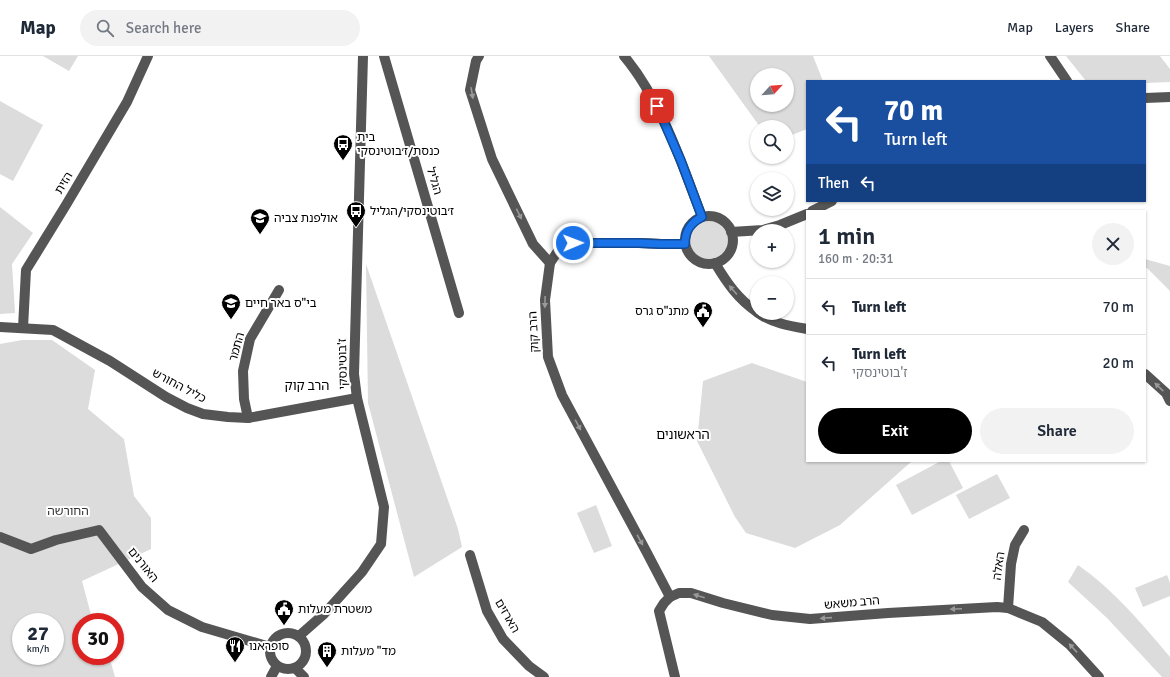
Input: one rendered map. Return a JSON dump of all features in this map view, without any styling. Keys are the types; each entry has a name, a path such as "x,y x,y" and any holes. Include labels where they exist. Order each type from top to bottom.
{"street":[{"name":"הזית","path":"23,328 26,270 127,102 148,56"},
{"name":"ז'בוטינסקי","path":"299,636 324,614 362,572 381,544 384,507 357,398 354,374 363,56"},
{"name":"הגליל","path":"384,56 459,313"},
{"path":"479,56 476,61 470,90 492,159 534,244 550,263 558,251 573,243 685,244"},
{"path":"624,56 640,78 657,106 681,161 702,217"},
{"path":"1050,56 1066,80"},
{"path":"1146,98 1170,97"},
{"path":"814,210 830,202"},
{"path":"731,232 763,230 806,214"},
{"path":"702,217 716,217 723,220 731,232 733,240 728,255 722,260 714,263 707,264 699,262 688,252 685,244 685,237 690,225 695,220 702,217"},
{"name":"הרב קוק","path":"550,263 545,300 548,357 562,395 670,597"},
{"path":"714,263 730,287 750,307"},
{"name":"התמר","path":"248,418 244,399 244,371 250,339 278,290"},
{"path":"772,320 782,324 806,329"},
{"name":"כליל החורש","path":"0,327 53,330 110,361 166,397 187,408 203,414 248,418 357,398"},
{"path":"1146,375 1166,393 1170,401"},
{"name":"האורנים","path":"0,537 31,549 56,540 100,530 142,587 168,610 202,627 270,647"},
{"name":"האלה","path":"1008,608 1011,564 1015,545 1024,530"},
{"name":"הארזים","path":"470,555 487,612 504,639 529,666 544,677"},
{"name":"הרב משאש","path":"670,597 679,593 691,594 772,615 810,620 888,613 996,607 1008,608 1042,622 1069,644 1099,677"},
{"path":"670,597 664,603 660,612 675,677"},
{"path":"287,632 299,636 306,646 304,659 295,668 286,669 277,666 270,658 270,647 272,642 276,637 287,632"},
{"path":"270,677 277,666"},
{"path":"295,668 304,677"}],"green space":[{"path":"43,56 78,56 69,71"},
{"path":"709,56 813,56 823,80 806,80 806,129 794,134 794,120 755,120"},
{"path":"1066,56 1160,56 1170,69 1170,82 1146,83 1146,80 1085,80"},
{"path":"0,101 43,125 13,181 0,174"},
{"path":"0,207 33,233 12,264 15,313 0,314"},
{"path":"713,220 720,223 726,229 729,240 728,248 720,257 713,260 705,260 698,257 690,248 689,236 692,229 701,221"},
{"path":"1146,259 1170,266 1170,291 1147,268"},
{"path":"366,264 458,529 462,547 414,577 368,403"},
{"name":"החורשה","path":"22,340 52,340 95,370 88,409 124,439 134,496 151,518 151,549 82,581 91,613 72,613 72,665 112,665 115,677 0,677 0,344"},
{"path":"752,363 806,382 806,462 911,462 840,525 795,548 746,533 735,517 697,441 703,381"},
{"path":"939,462 950,462 963,488 912,515 896,485"},
{"path":"997,474 1010,498 969,519 956,495"},
{"path":"596,505 612,546 594,553 577,513"},
{"path":"1078,565 1116,596 1170,657 1170,677 1162,677 1107,618 1068,582"},
{"path":"1167,575 1170,583 1170,596 1143,607 1135,588"}],"place":[{"name":"בית כנסת/ז׳בוטינסקי","path":"343,161"},
{"name":"ז׳בוטינסקי/הגליל","path":"356,228"},
{"name":"אולפנת צביה","path":"260,235"},
{"name":"בי\"ס באר חיים","path":"231,320"},
{"name":"מתנ\"ס גרס","path":"703,328"},
{"name":"משטרת מעלות","path":"284,626"},
{"name":"סופראנו","path":"235,663"},
{"name":"מד\" מעלות","path":"327,668"}],"district":[{"name":"הרב קוק","path":"307,386"},
{"name":"הראשונים","path":"683,435"}],"route":[{"path":"573,243 685,244 685,237 690,225 695,220 702,217 681,161 657,106"}]}
